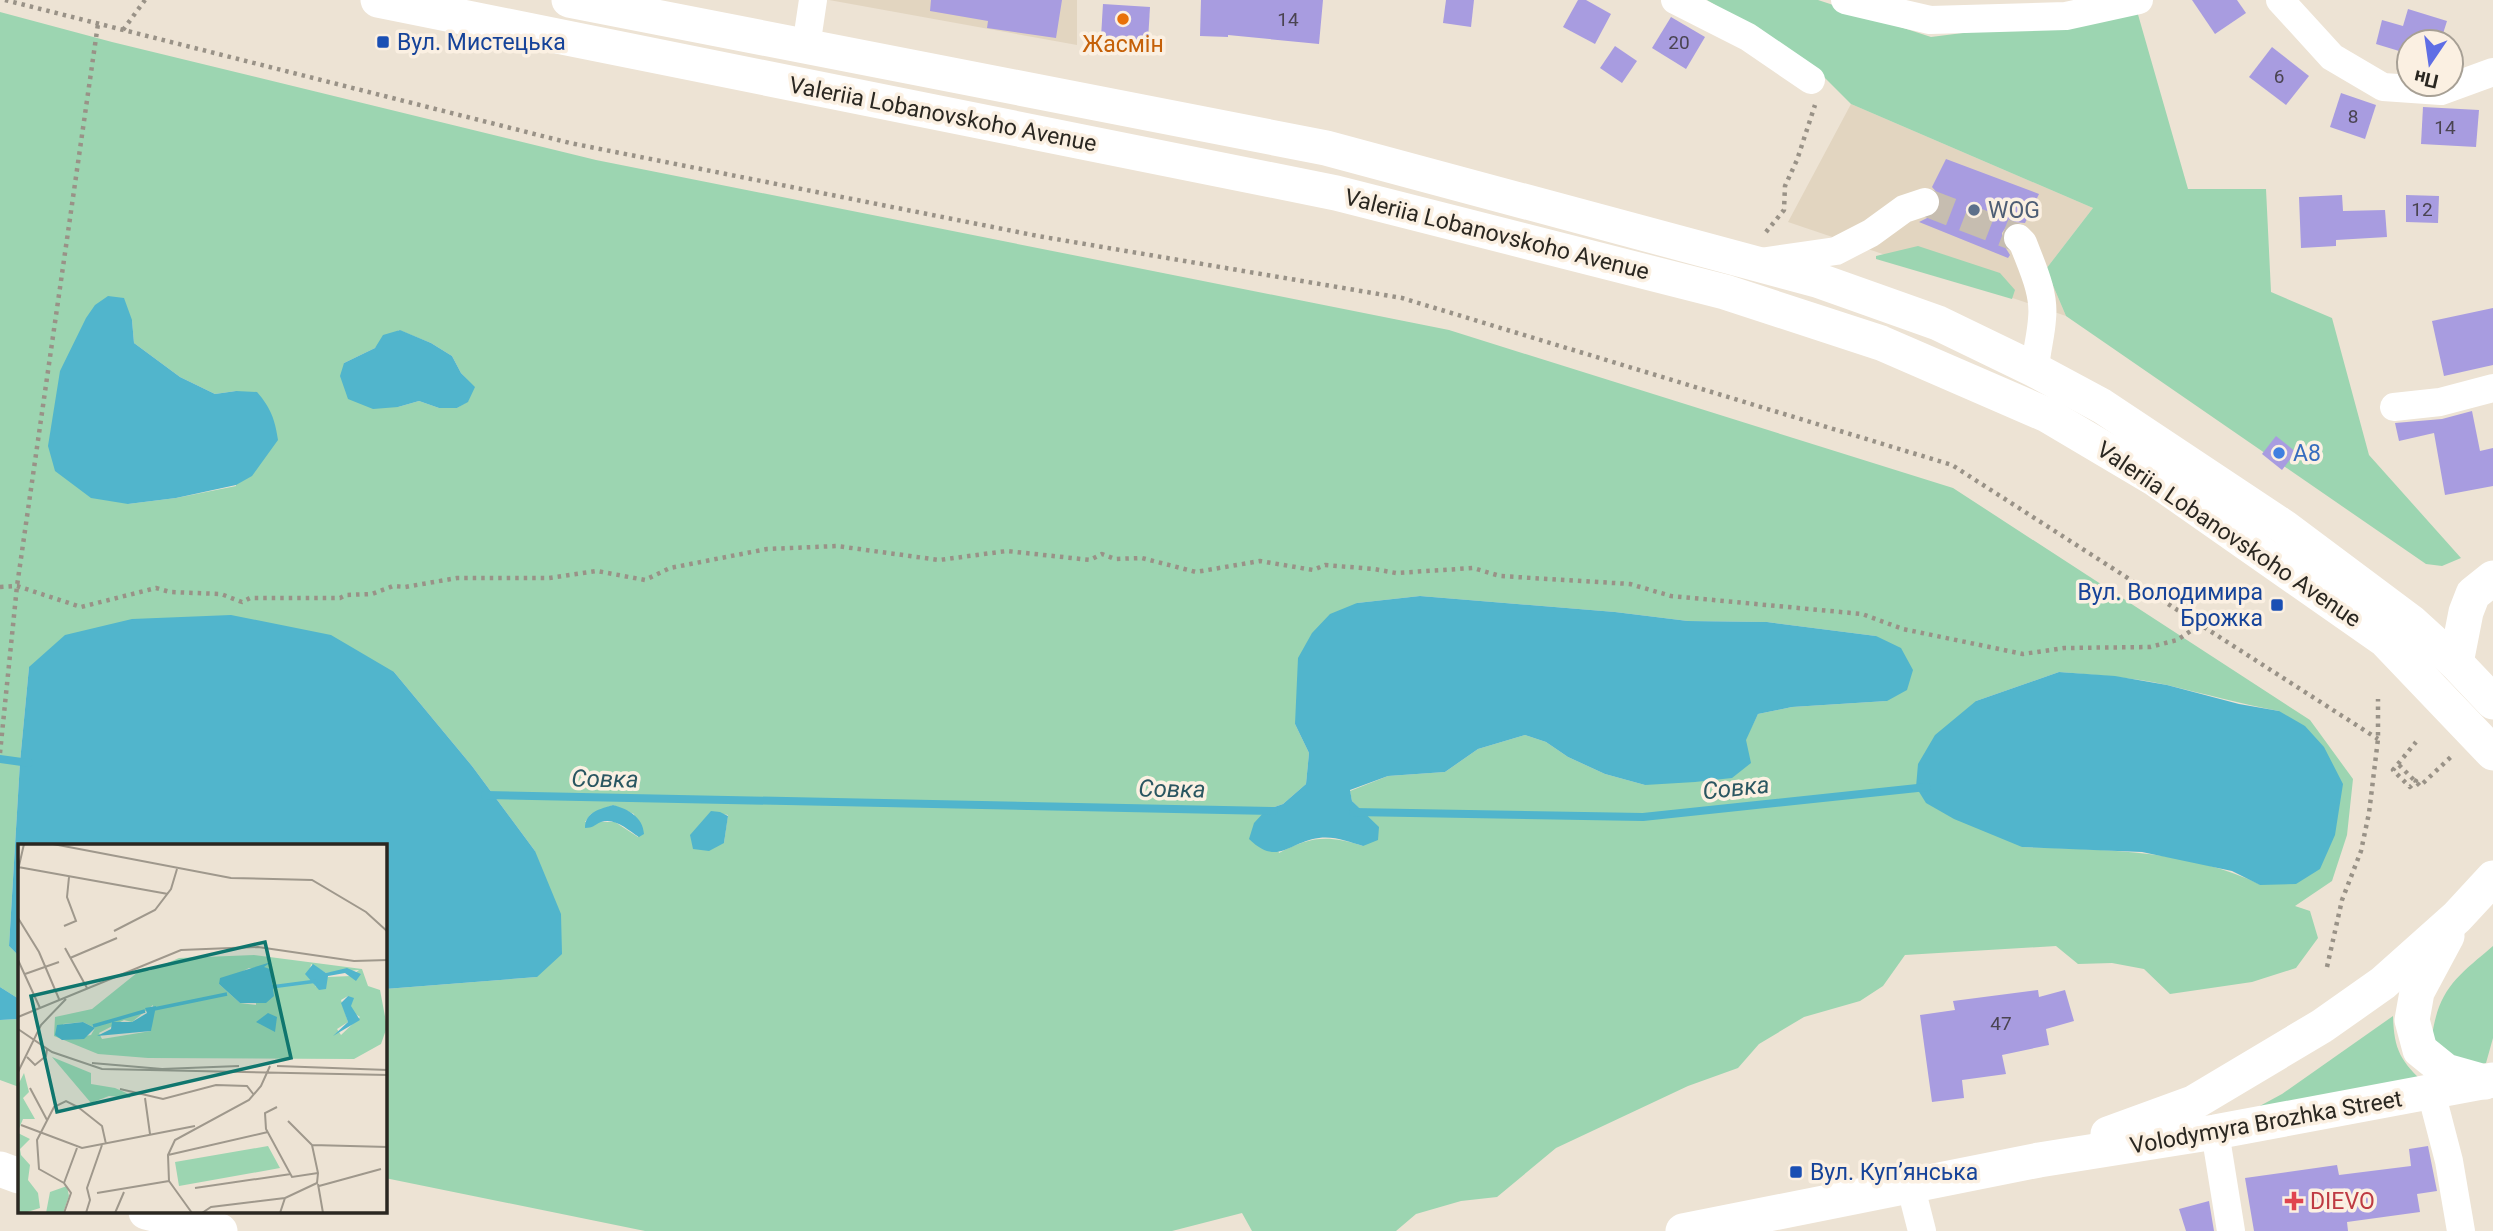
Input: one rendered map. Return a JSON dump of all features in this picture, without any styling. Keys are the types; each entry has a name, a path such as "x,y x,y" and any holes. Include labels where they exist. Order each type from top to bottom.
{"main road":[{"name":"Valeriia Lobanovskoho Avenue","path":"378,0 1336,193 1725,292 1881,342 2047,415 2155,479 2385,640 2493,753"},
{"name":"Valeriia Lobanovskoho Avenue","path":"569,0 1326,148 1761,247 1817,280 1938,323 2102,406 2284,527 2408,619 2493,702"},
{"path":"2456,663 2466,612 2473,594 2493,578"},
{"name":"Volodymyra Brozhka Street","path":"2039,1160 2193,1103 2332,1019 2383,983 2457,917 2493,878"},
{"path":"2457,917 2417,992 2412,1020 2420,1050 2446,1071 2489,1081"},
{"name":"Volodymyra Brozhka Street","path":"1683,1231 1910,1184 2215,1132 2489,1081"},
{"path":"0,1169 18,1175"},
{"path":"154,1214 220,1231"}],"street":[{"path":"806,47 813,0"},
{"path":"1675,0 1748,37 1811,80"},
{"path":"1845,0 1930,20 2066,16 2139,0"},
{"path":"2280,0 2332,57 2383,87 2441,91 2493,72"},
{"path":"1761,247 1836,251 1871,233 1904,209 1925,202"},
{"path":"2018,237 2023,243 2040,288 2043,317 2035,370"},
{"path":"2394,407 2440,402 2493,388"},
{"path":"2431,1093 2449,1161 2461,1231"},
{"path":"2215,1132 2231,1231"},
{"path":"1910,1184 1922,1231"}],"path":[{"path":"5,0 570,143 1038,236 1402,298 1952,465 2378,739"},
{"path":"123,30 145,0"},
{"path":"0,753 17,586 98,24"},
{"path":"1761,247 1784,210 1785,186 1797,160 1816,101 1811,80"},
{"path":"0,587 17,586 81,607 156,589 221,594 242,602 250,598 340,598 346,595 372,594 393,586 405,587 457,578 549,578 597,571 645,580 670,568 767,549 837,546 939,560 1007,551 1090,560 1101,554 1115,559 1142,558 1196,572 1260,561 1313,570 1325,565 1396,573 1473,568 1500,576 1630,584 1671,596 1862,614 1903,629 2023,654 2064,648 2150,647 2177,640 2200,625"},
{"path":"2327,967 2342,900 2361,851 2370,813 2378,739 2378,699"},
{"path":"2399,765 2416,781 2410,787 2393,770 2416,742"},
{"path":"2399,765 2420,786"}],"shaded area":[{"path":"829,0 1077,0 1077,45"},
{"path":"1851,104 2093,208 2046,269 2066,316 1788,222"}],"green space":[{"path":"1707,0 1818,0 1931,37 2137,11 2188,189 2266,189 2271,292 2332,318 2369,455 2461,558 2442,566 2426,564 2066,316 2046,269 2093,208 1851,104 1812,65"},
{"path":"0,12 112,42 596,160 1449,330 1953,488 2310,720 2353,779 2347,835 2332,881 2295,906 2310,911 2318,938 2296,968 2252,982 2170,994 2144,969 2112,963 2078,964 2056,946 1905,955 1883,986 1860,1001 1804,1017 1759,1044 1738,1068 1688,1086 1556,1148 1497,1197 1461,1201 1416,1214 1396,1231 1252,1231 1242,1213 1172,1231 645,1231 387,1178 387,989 537,977 535,851 472,766 394,672 29,667 20,762 9,946 18,955 18,998 0,987","holes":["132,320 134,343 180,377 215,394 236,391 236,486 128,504","399,330 431,343 452,356 461,373 474,387 468,401 457,408 439,408 419,401 398,407 344,363 375,348","1420,596 1615,612 1688,621 1767,622 1876,636 1887,701 1792,707 1758,714 1745,740 1645,785 1605,774 1568,757 1546,742 1525,735 1478,749 1445,772 1388,776 1350,791 1352,801 1363,812 1363,846 1340,840 1320,839 1301,843 1279,853 1266,810 1283,804 1306,784 1309,753 1295,724 1357,603","2059,672 2154,682 2279,711 2261,885 2233,873 2174,858 2113,851 2022,847 1976,701","613,805 634,814 638,837 615,822 585,822 591,814","711,812 728,815 724,843 703,822"]},
{"path":"1918,246 2000,273 2015,290 2012,299 1876,259 1876,256"},
{"path":"2493,946 2493,1038 2486,1063 2475,1066 2449,1060 2432,1036 2440,1006 2452,984"},
{"path":"2393,1016 2400,1055 2426,1085 2219,1128 2282,1094"},
{"path":"18,1019 18,1087 0,1080 0,1020"}],"water":[{"path":"108,296 124,298 132,320 134,343 180,377 215,394 257,392 266,403 272,414 278,440 252,476 236,485 176,498 128,504 91,498 55,471 48,446 60,371 86,318 95,305"},
{"path":"400,330 431,343 452,356 461,373 475,387 468,402 457,408 439,408 419,401 398,407 373,409 348,399 340,376 344,363 375,348 383,335"},
{"path":"1420,596 1615,612 1688,621 1767,622 1876,636 1901,648 1913,670 1907,690 1887,701 1792,707 1758,714 1746,740 1751,763 1732,778 1645,785 1605,774 1568,757 1546,742 1525,735 1478,749 1445,772 1388,776 1350,790 1352,801 1379,827 1378,840 1363,846 1319,838 1276,852 1259,847 1249,839 1254,823 1266,810 1283,804 1306,784 1309,753 1295,724 1298,658 1312,633 1330,614 1357,603"},
{"path":"231,615 331,635 394,672 472,766 535,851 561,914 562,954 537,977 387,989 387,844 18,844 18,955 9,946 20,762 29,667 65,635 132,619"},
{"path":"2059,672 2115,676 2167,685 2239,704 2279,711 2305,726 2324,747 2343,784 2335,835 2320,869 2296,884 2260,885 2232,871 2142,852 2022,847 1954,819 1926,803 1916,787 1918,764 1935,735 1976,701"},
{"path":"613,805 638,818 644,834 639,837 611,821 585,828 590,815"},
{"path":"711,811 728,816 724,843 709,851 693,849 690,835"},
{"path":"0,987 18,998 18,1019 0,1020"}],"building":[{"path":"931,0 1062,0 1056,38 987,28 988,21 930,11"},
{"path":"1201,0 1323,0 1319,44 1228,35 1200,36"},
{"path":"1446,0 1474,0 1471,27 1443,23"},
{"path":"1578,0 1586,0 1611,14 1595,44 1563,27"},
{"path":"2192,0 2237,0 2246,13 2215,34"},
{"path":"1103,4 1150,7 1148,41 1101,37"},
{"path":"2408,9 2447,21 2445,28 2395,28 2395,50 2376,44 2382,20 2403,26"},
{"path":"1671,17 1705,37 1686,69 1652,48"},
{"path":"1615,46 1637,61 1622,83 1600,68"},
{"path":"2272,47 2309,76 2286,105 2249,77"},
{"path":"2341,93 2376,105 2365,139 2330,127"},
{"path":"2423,107 2479,110 2476,147 2421,144"},
{"path":"1946,159 2039,194 2025,223 2013,222 2002,233 2002,242 2010,255 2008,258 1919,222 1937,213 1941,206 1940,196 1932,187"},
{"path":"2342,195 2343,211 2385,210 2387,237 2336,240 2336,246 2301,248 2299,197"},
{"path":"2406,195 2439,196 2438,223 2406,222"},
{"path":"2493,308 2493,365 2444,376 2432,321"},
{"path":"2472,411 2480,451 2493,448 2493,486 2445,495 2434,433 2399,441 2395,423 2442,419"},
{"name":"А8","path":"2276,436 2296,452 2282,470 2262,454"},
{"path":"2038,990 2039,997 2065,990 2074,1021 2046,1029 2049,1045 2002,1055 2006,1074 1962,1080 1964,1098 1932,1102 1920,1015 1955,1010 1953,1001"},
{"path":"2428,1146 2437,1191 2417,1194 2420,1212 2347,1222 2348,1231 2254,1231 2245,1178 2337,1165 2339,1175 2411,1166 2409,1149"},
{"path":"2209,1201 2214,1231 2186,1231 2179,1209"}],"waterway":[{"name":"Совка","path":"0,759 29,763"},
{"name":"Совка","path":"1353,812 1643,817 1927,787"},
{"name":"Совка","path":"485,795 1274,811"}],"tunnel":[{"path":"1925,202 2018,238"}],"place":[{"name":"Жасмін","path":"1123,19"},
{"name":"Вул. Мистецька","path":"383,42"},
{"name":"WOG","path":"1974,210"},
{"name":"А8","path":"2279,453"},
{"name":"Вул. Володимира Брожка","path":"2277,605"},
{"name":"Вул. Куп’янська","path":"1796,1172"},
{"name":"DIEVO","path":"2294,1201"}]}
